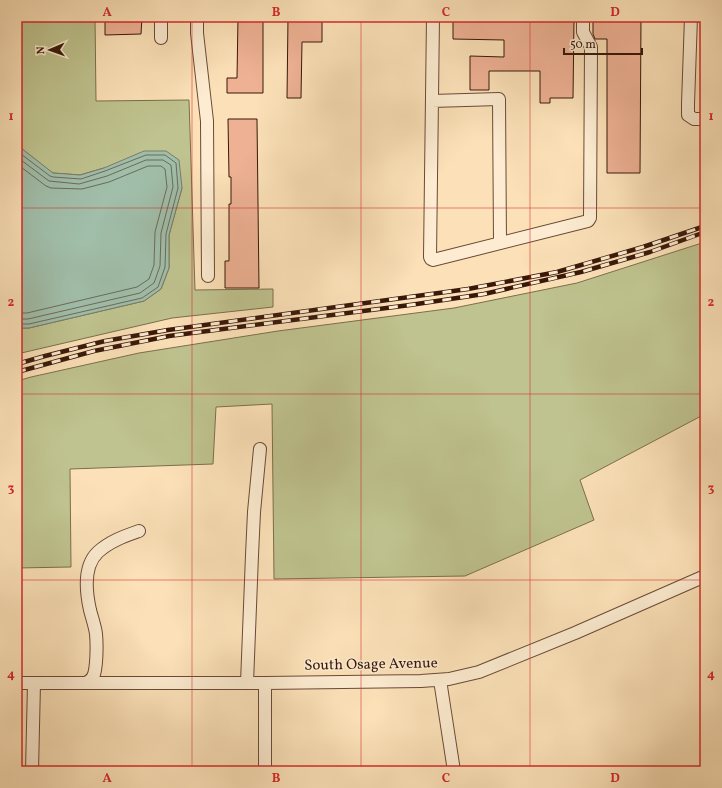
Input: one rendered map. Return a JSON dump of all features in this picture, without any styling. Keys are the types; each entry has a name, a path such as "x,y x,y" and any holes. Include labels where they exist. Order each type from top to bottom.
{"street":[{"path":"160,38 161,17"},
{"path":"197,17 207,121 208,276"},
{"path":"433,17 430,256 433,260 588,221 590,218 592,47 583,32 583,17"},
{"path":"691,17 688,115 694,119 705,119"},
{"path":"432,101 499,99 500,243"},
{"path":"247,683 254,519 260,449"},
{"path":"86,683 93,678 97,645 88,599 89,565 98,552 115,540 139,531"},
{"name":"South Osage Avenue","path":"17,683 265,683 421,681 449,679 479,672 575,633 705,576"},
{"path":"440,680 454,771"},
{"path":"32,771 34,683"},
{"path":"264,771 265,683"}],"green space":[{"path":"17,17 95,17 96,101 189,100 195,290 273,289 273,307 172,318 17,354 17,328 29,328 144,301 161,289 169,268 169,235 182,188 104,168 80,175 52,173 21,148 17,147"},
{"path":"705,242 705,414 580,480 594,520 465,576 274,579 272,404 216,407 213,464 70,469 71,567 17,568 17,381 139,353 278,331 454,308 577,283"}],"water":[{"path":"17,147 21,148 53,173 80,175 104,168 144,151 166,151 179,160 182,188 169,235 169,268 161,289 144,301 29,328 17,328"}],"building":[{"path":"105,17 142,17 141,34 105,35"},
{"path":"238,17 263,17 263,93 227,93 227,78 237,78"},
{"path":"288,17 322,17 322,42 302,42 301,98 287,98"},
{"path":"453,17 574,19 573,98 550,98 550,103 540,103 540,71 489,71 489,90 470,90 470,56 504,57 504,40 453,39"},
{"path":"593,17 641,17 640,173 607,173 607,39 595,39 593,34"},
{"path":"228,119 257,119 259,288 225,288 225,261 229,261 229,204 231,204"}],"railway":[{"path":"17,364 105,341 168,330 468,289 557,272 643,247 705,226"},
{"path":"17,372 94,351 169,336 484,294 581,272 650,252 705,232"}]}
